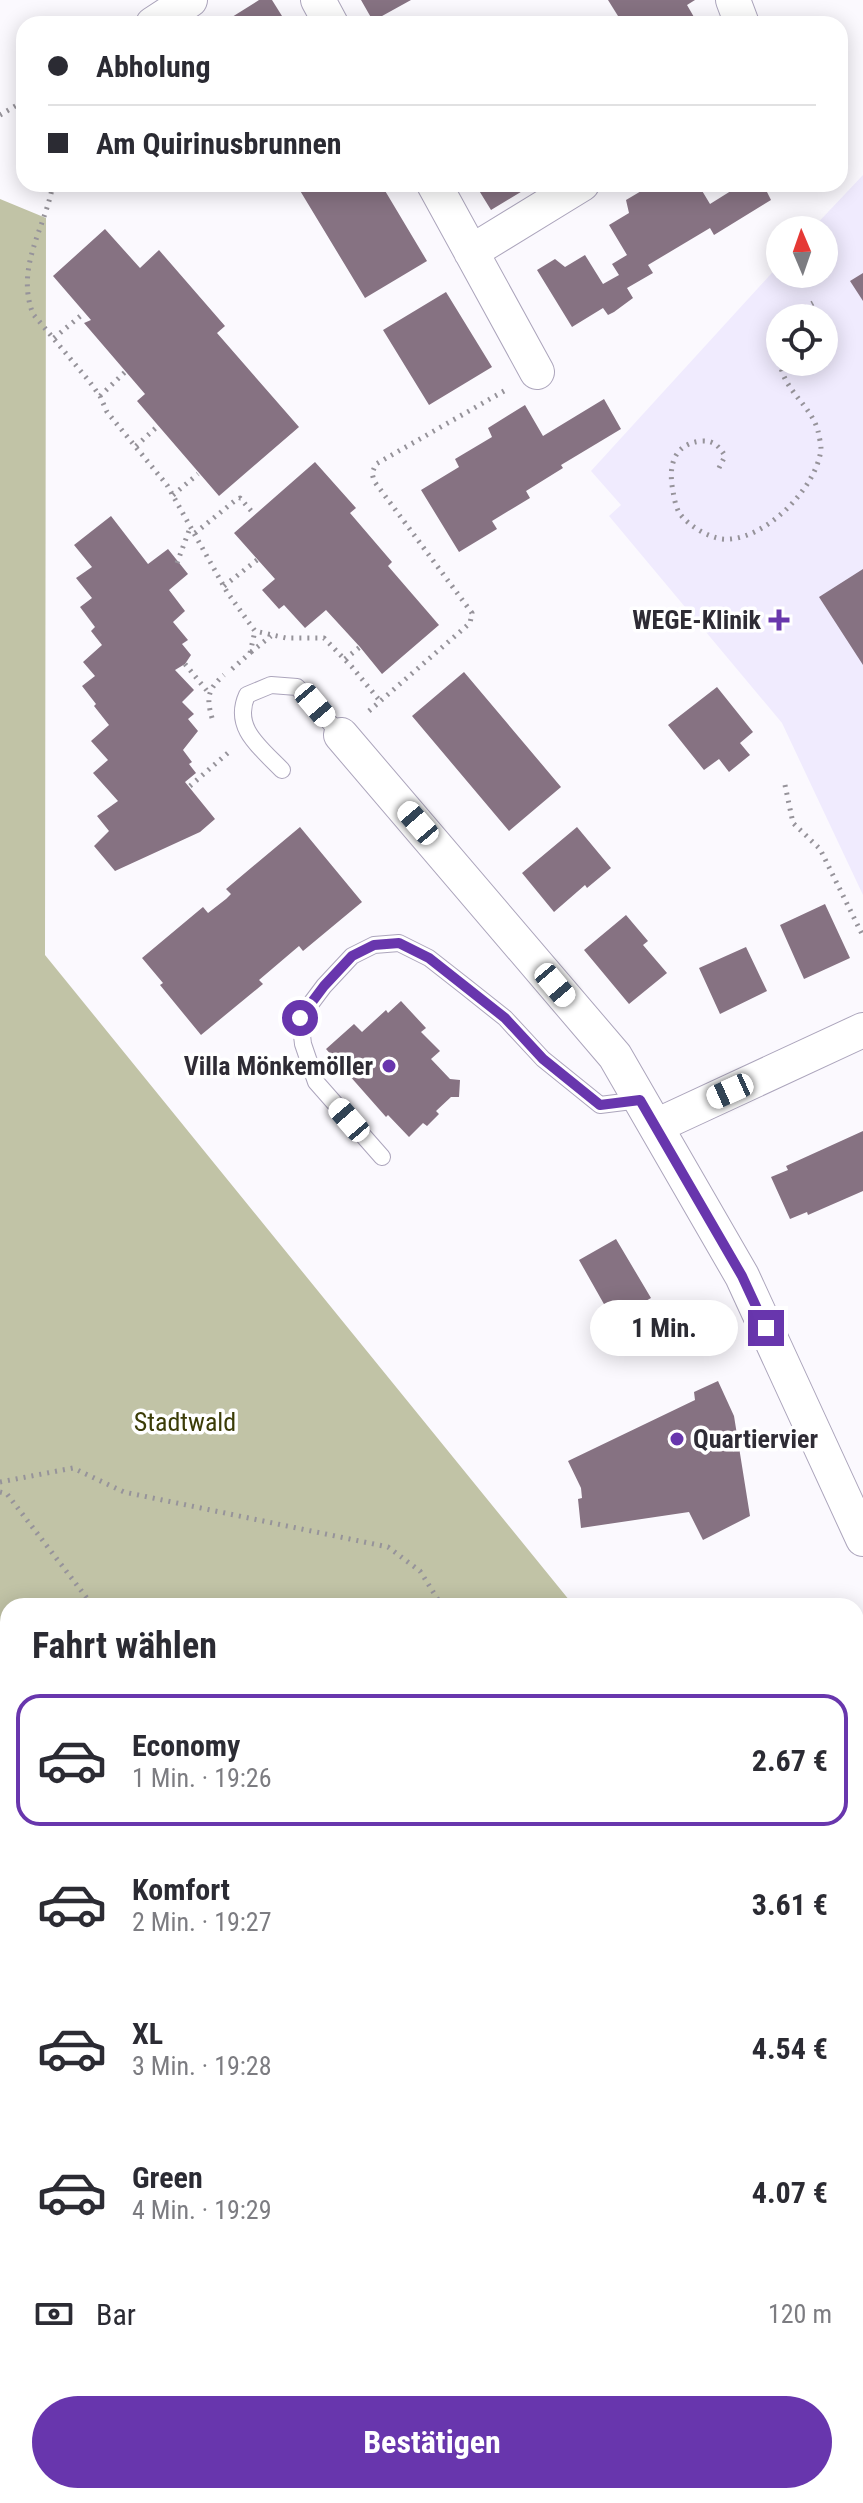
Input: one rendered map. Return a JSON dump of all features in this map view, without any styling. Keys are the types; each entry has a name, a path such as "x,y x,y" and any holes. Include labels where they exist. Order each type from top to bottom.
{"street":[{"path":"165,16 190,0"},
{"path":"438,192 537,372"},
{"path":"471,252 569,192"},
{"path":"341,735 615,1056 742,1276 863,1539"},
{"path":"648,1113 863,1030"}],"lane":[{"path":"282,770 243,726 241,713 247,695 271,685 297,687 341,735"},
{"path":"382,1157 316,1082 303,1044 300,1018 352,956 374,945 399,943 429,958 505,1018 543,1059 600,1105 648,1113"}],"path":[{"path":"50,192 27,267 28,300 33,314 100,396 107,412 173,495 224,586 255,631 271,636 324,638 380,701"},
{"path":"54,338 84,313"},
{"path":"100,396 125,372"},
{"path":"341,735 470,623 472,613 374,481 372,473 376,464 537,372"},
{"path":"719,468 725,456 721,449 706,441 696,442 684,445 674,456 670,475 679,513 706,534 723,539 743,536 779,516 807,483 821,449 819,434 814,419 789,388 784,376"},
{"path":"136,446 159,425"},
{"path":"173,495 198,474"},
{"path":"177,563 192,531 237,499 240,498 253,513"},
{"path":"224,586 257,560"},
{"path":"250,653 271,636"},
{"path":"345,659 360,647"},
{"path":"185,664 209,693"},
{"path":"190,786 236,746"},
{"path":"785,785 793,823 820,849 863,936"},
{"path":"0,1482 73,1468 124,1492 388,1547 420,1571 437,1598"},
{"path":"0,1492 7,1494 87,1598"}],"shaded area":[{"name":"WEGE-Klinik","path":"863,175 863,895 782,723 609,516 621,505 591,471 766,279 766,288 838,288 838,216 824,216"}],"green space":[{"name":"Stadtwald","path":"0,199 46,218 45,955 567,1598 0,1598"}],"building":[{"path":"259,0 272,0 282,16 234,16"},
{"path":"361,0 411,0 382,16 370,16"},
{"path":"608,0 695,0 687,5 693,16 618,16"},
{"path":"301,192 386,192 427,261 365,298"},
{"path":"480,192 521,192 491,210"},
{"path":"640,192 703,192 710,204 729,192 767,192 771,200 714,235 710,228 648,265 653,273 627,288 633,298 608,315 603,308 572,327 537,270 555,259 565,267 585,255 603,284 619,275 612,264 627,255 609,225 629,213 626,200"},
{"path":"105,229 140,268 159,250 225,326 217,333 299,427 219,496 137,401 145,394 84,323 91,320 53,276"},
{"path":"863,273 863,301 850,281"},
{"path":"446,292 492,367 429,405 383,330"},
{"path":"604,399 621,429 561,465 563,468 526,491 530,498 492,521 497,529 459,552 421,490 459,467 455,459 492,437 488,428 525,405 543,436"},
{"path":"315,462 356,508 350,513 392,562 388,566 439,625 382,674 326,610 305,628 284,605 279,609 262,590 275,579 234,533"},
{"path":"111,516 148,564 168,549 188,574 169,590 185,611 173,622 188,640 182,644 191,655 185,664 175,670 194,690 182,702 194,714 188,719 198,731 183,750 196,773 185,782 215,819 200,832 115,871 94,846 109,831 97,816 118,801 93,773 108,760 91,741 109,725 82,686 95,676 83,662 102,645 91,631 95,627 80,607 92,598 76,578 92,567 74,545"},
{"path":"863,569 863,665 819,597"},
{"path":"464,672 561,787 509,831 412,716"},
{"path":"717,687 753,732 740,743 750,755 729,772 719,759 704,770 668,725"},
{"path":"300,827 362,902 303,951 299,946 259,980 263,984 201,1035 142,958 203,907 208,913 226,899 231,894 226,889"},
{"path":"577,827 611,868 587,888 585,885 554,912 522,873"},
{"path":"825,904 850,958 804,979 780,925"},
{"path":"626,915 648,941 643,945 667,973 629,1004 584,950"},
{"path":"746,947 767,991 720,1014 699,968"},
{"name":"Villa Mönkemöller","path":"401,1001 426,1028 421,1032 440,1051 431,1059 450,1079 460,1080 459,1097 451,1097 436,1111 439,1114 427,1126 423,1123 409,1137 388,1115 386,1117 326,1049 354,1024 362,1032"},
{"path":"863,1131 863,1191 808,1215 807,1212 790,1219 771,1177 788,1170 786,1166"},
{"path":"616,1239 651,1298 613,1320 579,1260"},
{"name":"Quartiervier","path":"718,1381 734,1416 750,1516 703,1540 689,1512 581,1528 578,1499 582,1498 581,1488 568,1461 695,1400 694,1392"}],"place":[{"name":"WEGE-Klinik","path":"779,620"},
{"name":"Villa Mönkemöller","path":"389,1066"},
{"name":"Quartiervier","path":"677,1439"}],"route":[{"path":"300,1018 352,956 374,945 399,943 429,958 505,1018 543,1059 600,1105 640,1100 742,1276 766,1328"}]}
